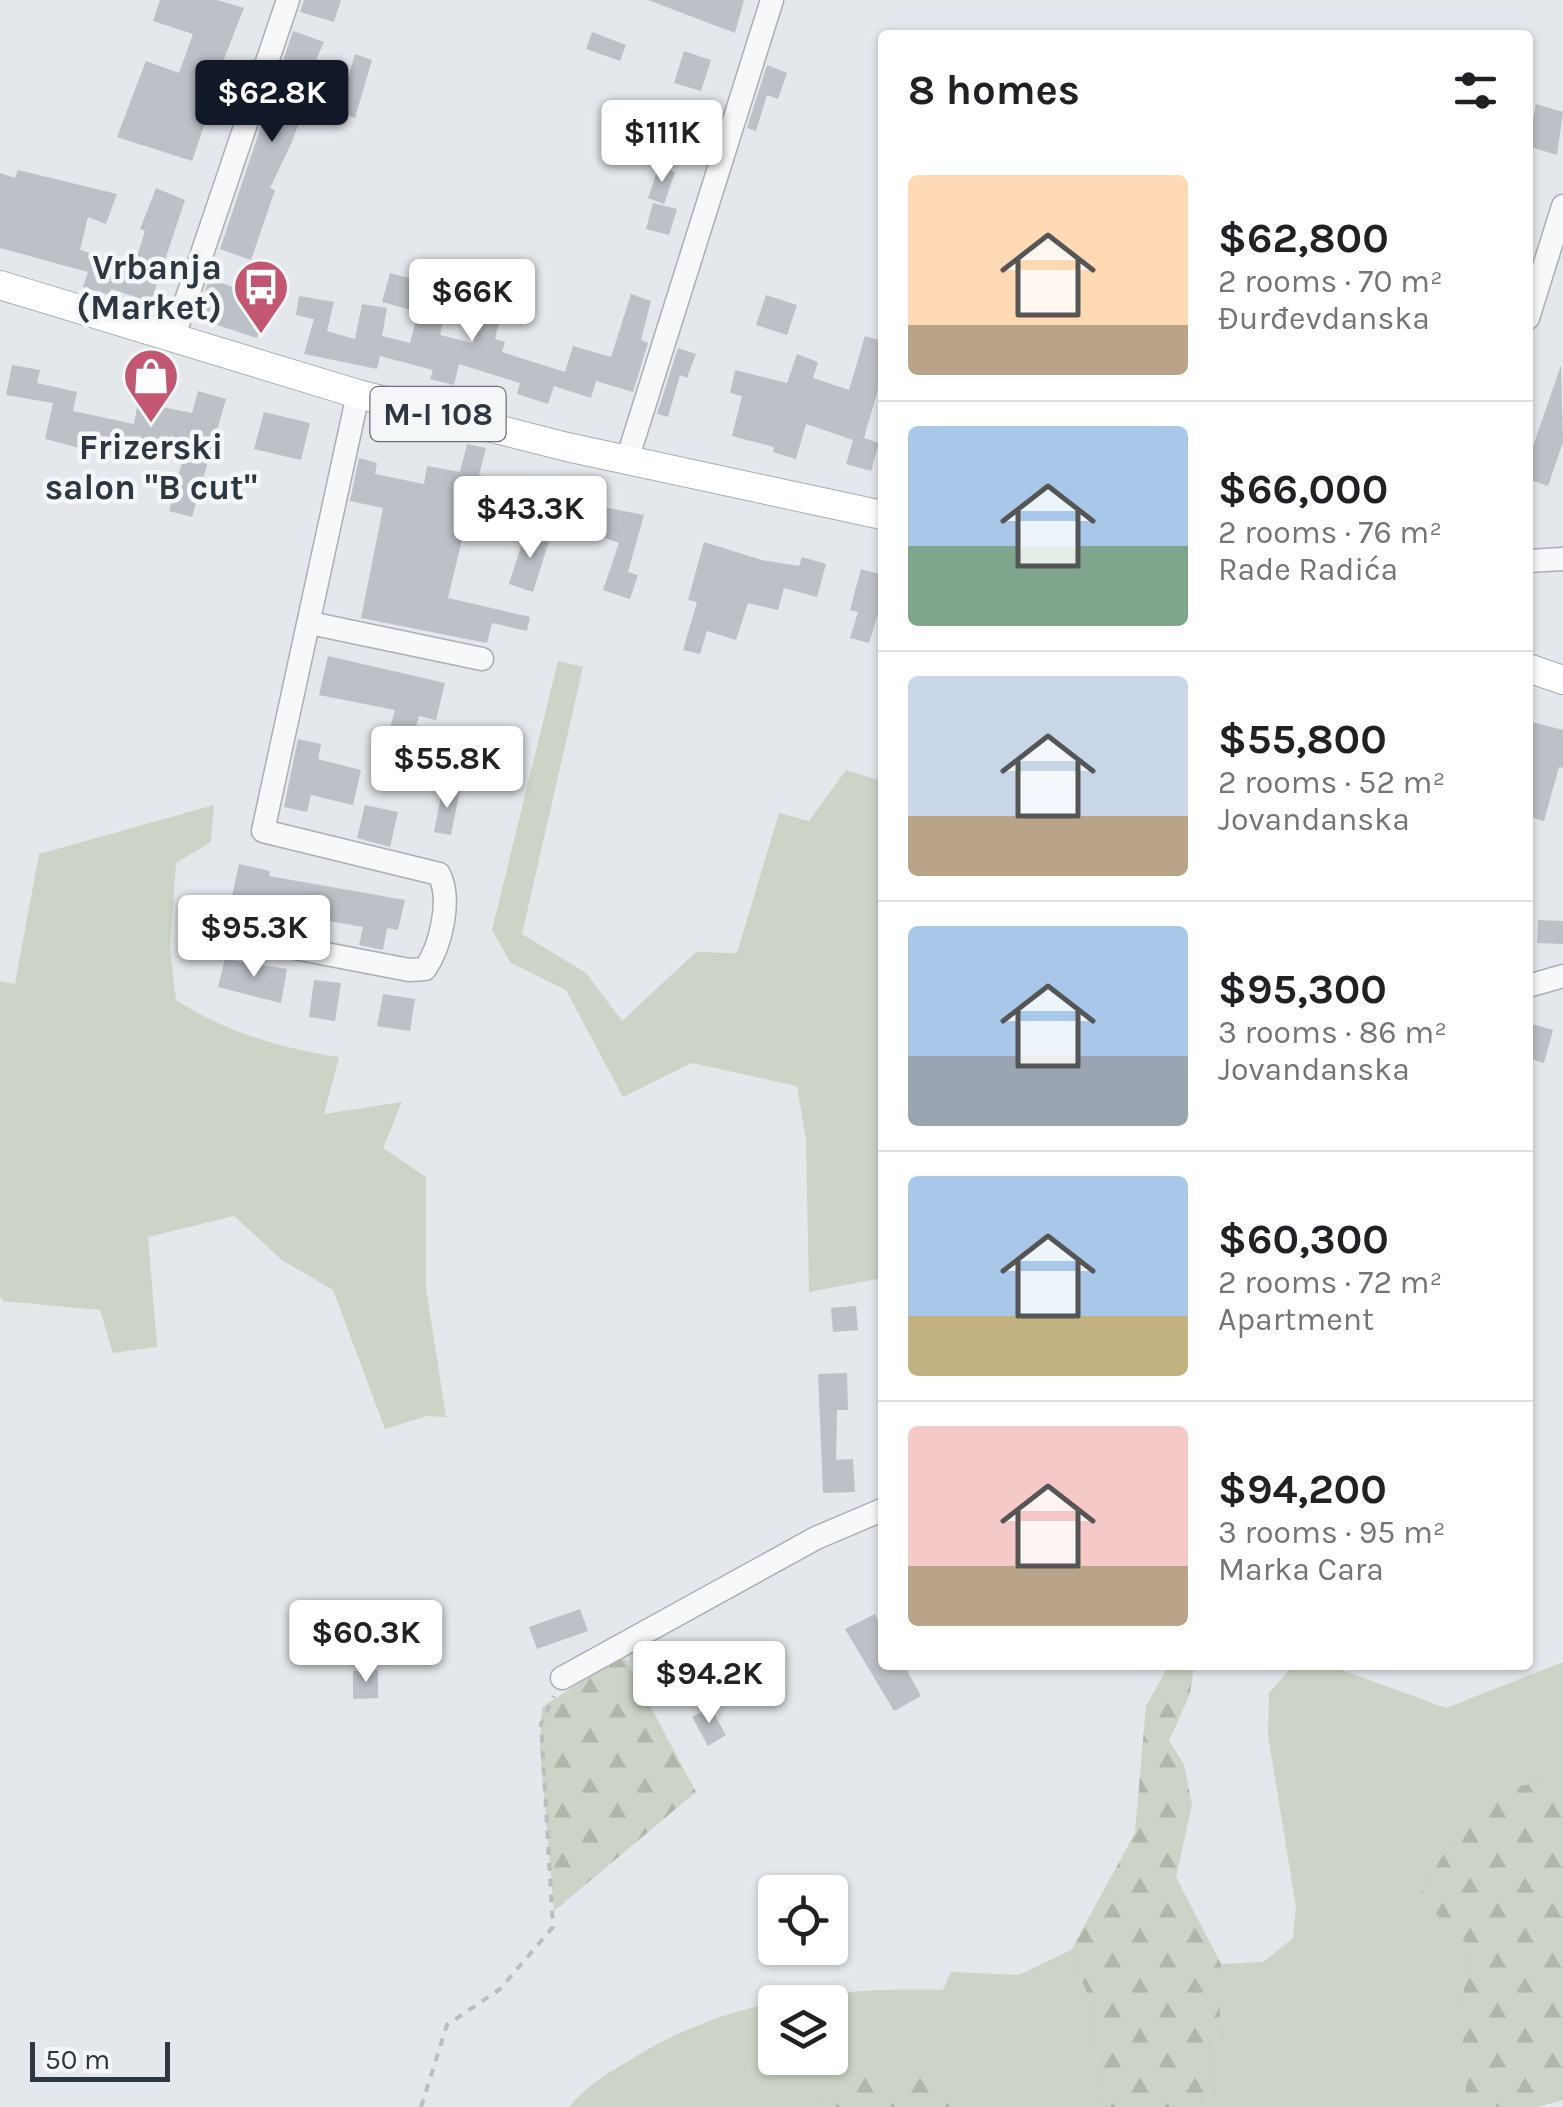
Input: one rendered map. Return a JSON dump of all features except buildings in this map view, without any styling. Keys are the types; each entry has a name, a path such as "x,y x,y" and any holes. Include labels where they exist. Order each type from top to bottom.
{"main road":[{"name":"M-I 108","path":"0,285 358,394 627,460 878,514"},
{"path":"1533,670 1563,680"}],"street":[{"path":"173,339 288,0"},
{"path":"627,460 772,0"},
{"path":"1533,302 1563,206"},
{"path":"238,937 409,970 425,969 434,956 446,889 438,874 263,831 358,394"},
{"path":"1533,561 1563,559"},
{"path":"310,624 482,658"},
{"path":"1533,985 1563,976"},
{"path":"562,1678 816,1538 878,1512"}],"path":[{"path":"421,2107 447,2024 500,1989 552,1927 540,1724 562,1678"}],"green space":[{"path":"558,661 583,667 522,934 586,973 622,1021 696,952 737,953 779,813 809,821 846,770 878,780 878,1279 809,1292 806,1140 797,1086 692,1063 623,1097 566,990 511,963 492,930"},
{"path":"214,805 211,842 176,863 170,948 176,1000 254,1038 339,1057 324,1114 402,1102 383,1148 426,1177 426,1288 446,1417 427,1416 385,1429 333,1290 282,1260 234,1216 148,1237 157,1347 113,1353 100,1310 3,1301 0,1296 0,981 15,984 39,854"},
{"path":"623,1655 696,1792 554,1911 540,1749 542,1707"},
{"path":"1563,1662 1563,1779 1505,1788 1444,1853 1418,1897 1469,1946 1461,2012 1467,2107 1207,2107 1220,2014 1221,1964 1263,1962 1293,1938 1296,1907 1268,1735 1269,1693 1289,1670 1342,1670 1446,1708"},
{"path":"1166,1670 1193,1670 1190,1694 1169,1741 1184,1764 1192,1805 1176,1877 1221,1964 1220,2014 1207,2107 1101,2107 1091,2005 1071,1950 1135,1833 1146,1706"},
{"path":"1563,1779 1563,2100 1537,2107 1467,2107 1461,2012 1469,1946 1418,1897 1444,1853 1505,1788"},
{"path":"1071,1950 1091,2005 1101,2107 980,2107 935,2068 874,2068 811,2107 569,2107 608,2073 671,2037 758,2007 758,2075 848,2075 848,1992 943,1990 951,1972 1019,1975"},
{"path":"874,2068 935,2068 980,2107 811,2107"}],"place":[{"name":"Vrbanja (Market)","path":"261,336"},
{"name":"Frizerski salon \"B cut\"","path":"151,425"}]}
